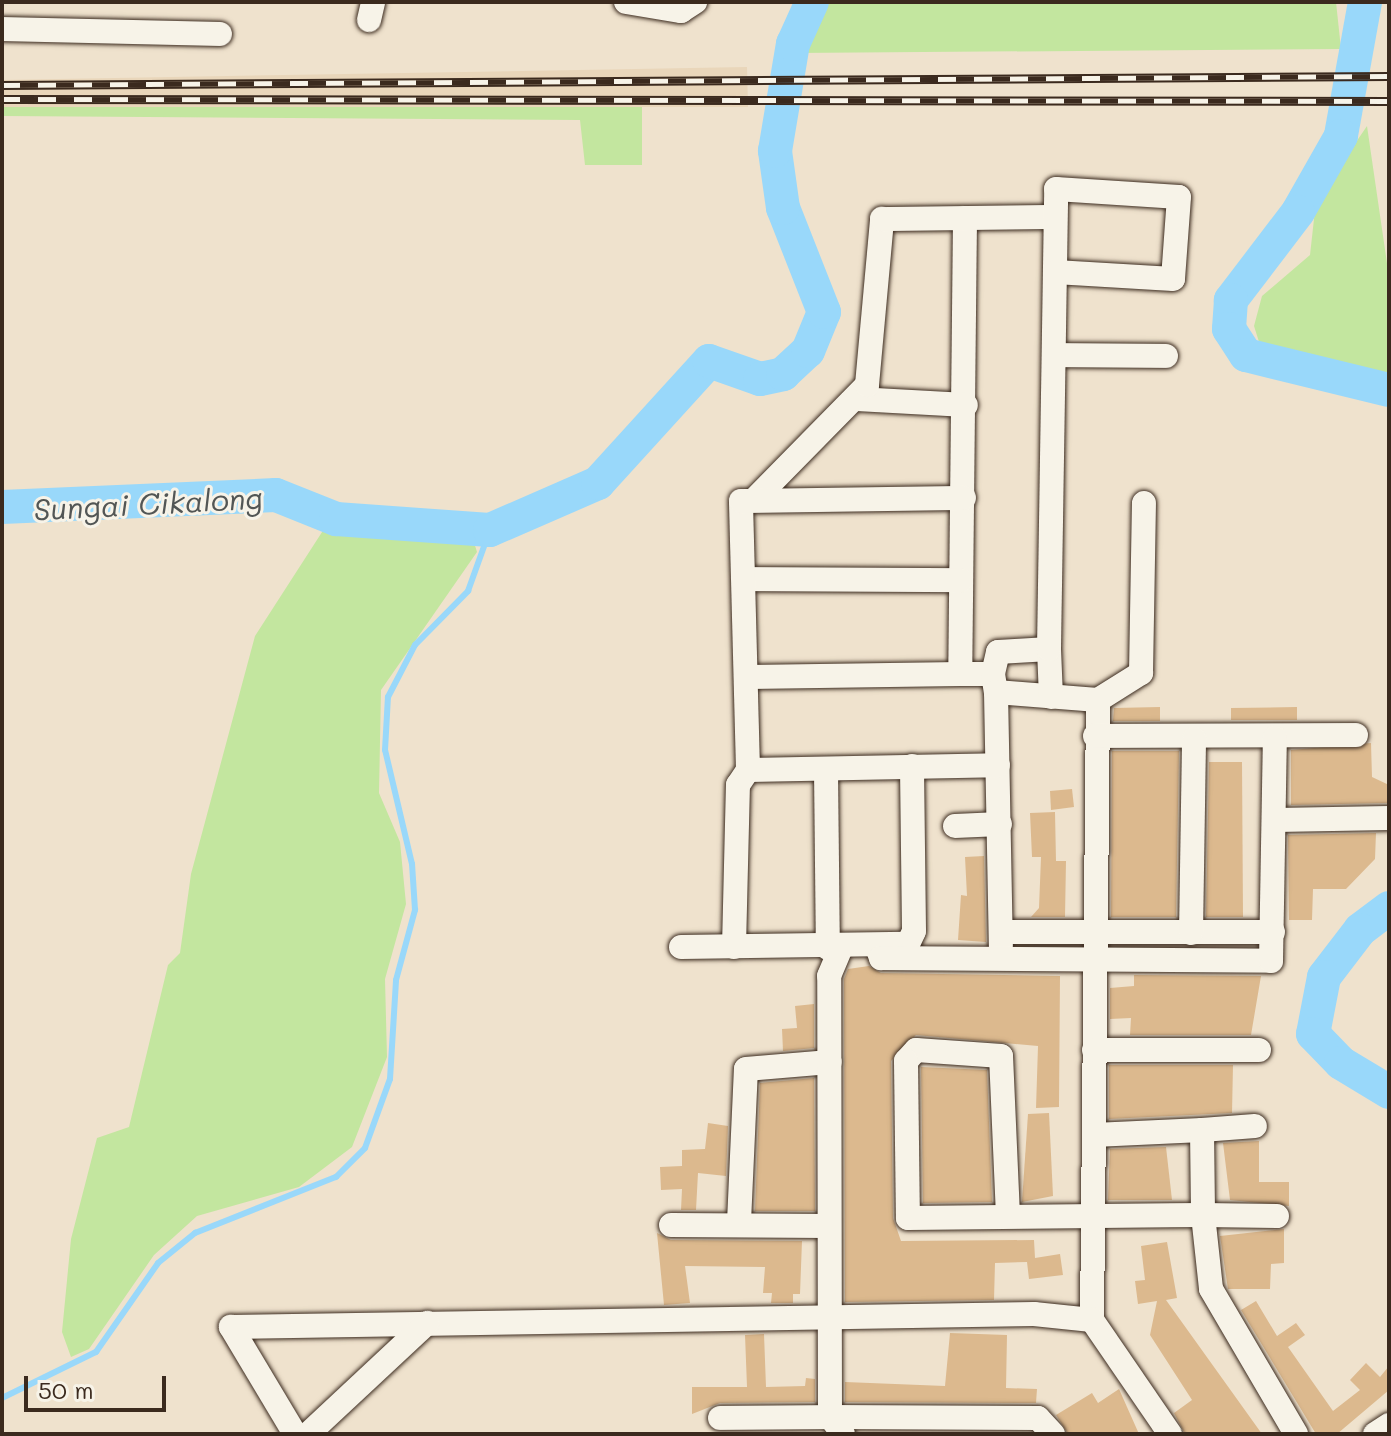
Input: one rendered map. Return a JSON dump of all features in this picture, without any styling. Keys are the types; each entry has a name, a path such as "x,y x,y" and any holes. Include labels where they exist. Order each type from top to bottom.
{"street":[{"path":"626,2 681,11 695,2"},
{"path":"2,29 220,34"},
{"path":"1051,697 1055,217 1060,186 1171,191 1181,200 1173,279 1055,272"},
{"path":"734,947 738,785 748,770 749,677 740,507 757,497 857,399 869,377 878,222 1055,217"},
{"path":"960,674 966,405 965,218"},
{"path":"1056,355 1166,356"},
{"path":"857,399 966,405"},
{"path":"757,497 964,498"},
{"path":"749,677 960,674 1051,697 1098,700 1141,673 1144,503"},
{"path":"744,579 961,580"},
{"path":"1001,956 995,683 998,652 1049,649"},
{"path":"1098,700 1095,736 1097,934 1092,1320 1170,1434"},
{"path":"1095,736 1194,739 1356,735"},
{"path":"877,947 881,958 1001,956 1271,961 1276,820 1275,738"},
{"path":"1191,933 1194,739"},
{"path":"748,770 998,765"},
{"path":"681,947 835,953 905,945 914,937 912,766"},
{"path":"826,769 835,953 825,1319 837,1426"},
{"path":"1276,820 1389,818"},
{"path":"955,826 1000,824"},
{"path":"1001,932 1273,932"},
{"path":"1008,1216 1001,1056 916,1050 906,1061 905,1214 1008,1216 1277,1216"},
{"path":"1094,1050 1259,1050"},
{"path":"739,1222 746,1069 830,1062"},
{"path":"1094,1135 1255,1126"},
{"path":"1202,1130 1203,1215 1211,1289 1296,1434"},
{"path":"671,1225 739,1222 828,1226"},
{"path":"295,1434 231,1327 825,1319 1092,1320"},
{"path":"308,1434 427,1323"},
{"path":"720,1418 837,1426 950,1426 1038,1418 1053,1434"},
{"path":"1375,1434 1389,1425"}],"shaded area":[{"path":"747,67 748,107 2,107 2,80"}],"green space":[{"path":"820,2 1336,2 1341,49 795,53"},
{"path":"2,107 642,107 642,165 585,165 580,120 2,116"},
{"path":"1367,126 1389,277 1389,383 1278,358 1260,345 1254,326 1262,296 1310,255 1316,201"},
{"path":"324,529 473,539 477,552 381,690 379,793 400,842 406,904 385,979 387,1057 352,1147 299,1187 197,1216 154,1255 89,1349 71,1357 62,1332 71,1239 97,1138 129,1127 168,965 180,953 191,874 255,636"}],"building":[{"path":"1160,707 1160,721 1113,721 1114,708"},
{"path":"1297,707 1297,720 1231,720 1231,708"},
{"path":"1371,743 1372,777 1389,785 1389,803 1291,805 1291,750"},
{"path":"1112,751 1179,751 1176,917 1111,917"},
{"path":"1209,762 1242,762 1243,917 1206,917"},
{"path":"1072,789 1074,807 1051,810 1050,791"},
{"path":"1055,812 1056,861 1066,861 1065,917 1031,917 1039,908 1041,857 1032,857 1030,813"},
{"path":"1376,833 1375,859 1346,889 1313,889 1312,920 1289,920 1288,835"},
{"path":"984,856 986,942 958,940 961,895 967,896 965,857"},
{"path":"869,966 881,973 1060,976 1059,1107 1036,1108 1038,1046 916,1035 891,1061 893,1218 901,1241 1034,1240 1035,1258 1060,1254 1063,1275 1029,1279 1027,1262 995,1263 994,1300 845,1302 844,979 848,969"},
{"path":"1134,975 1261,976 1251,1035 1130,1035 1131,1018 1110,1019 1110,988 1134,986"},
{"path":"814,1004 814,1048 783,1051 782,1029 797,1028 795,1006"},
{"path":"1109,1065 1233,1065 1232,1113 1109,1119"},
{"path":"921,1067 987,1070 992,1202 923,1203"},
{"path":"814,1078 815,1211 755,1211 760,1083"},
{"path":"1049,1113 1053,1196 1022,1202 1028,1114"},
{"path":"708,1123 728,1126 726,1176 698,1173 696,1210 681,1210 682,1189 661,1190 660,1167 682,1166 682,1150 705,1149"},
{"path":"1259,1141 1259,1182 1289,1182 1289,1206 1230,1200 1223,1143"},
{"path":"1166,1147 1172,1200 1108,1200 1110,1149"},
{"path":"1284,1229 1284,1263 1271,1264 1270,1289 1228,1289 1220,1236"},
{"path":"657,1233 671,1240 802,1241 800,1294 793,1294 793,1303 771,1303 772,1293 763,1293 765,1267 685,1266 690,1303 664,1305"},
{"path":"1167,1242 1177,1298 1166,1300 1262,1434 1185,1434 1174,1413 1192,1400 1150,1335 1157,1301 1138,1304 1135,1281 1145,1280 1141,1246"},
{"path":"1256,1301 1277,1336 1296,1323 1305,1335 1288,1347 1333,1411 1360,1390 1350,1380 1366,1363 1380,1377 1389,1366 1389,1390 1337,1434 1316,1434 1241,1310"},
{"path":"950,1333 1007,1335 1006,1388 1037,1389 1036,1403 845,1402 845,1382 945,1386"},
{"path":"764,1334 766,1387 805,1386 806,1378 815,1379 815,1402 720,1403 692,1414 692,1387 747,1387 745,1335"},
{"path":"1119,1389 1139,1434 1068,1434 1056,1415 1092,1393 1098,1403"}],"waterway":[{"name":"Sungai Cikalong","path":"2,507 276,495 336,519 490,530 598,483 709,361 760,379 783,374 808,351 824,312 783,208 775,151 793,44 812,2"},
{"path":"1365,2 1341,136 1298,212 1231,300 1229,329 1246,355 1389,390"},
{"path":"2,1398 96,1352 158,1263 195,1233 336,1177 365,1148 390,1079 396,980 415,910 412,864 385,750 388,697 415,645 468,591 490,530"},
{"path":"1389,908 1360,930 1324,977 1313,1034 1341,1063 1389,1092"}],"railway":[{"path":"2,85 1389,76"},
{"path":"2,99 1389,101"}]}
